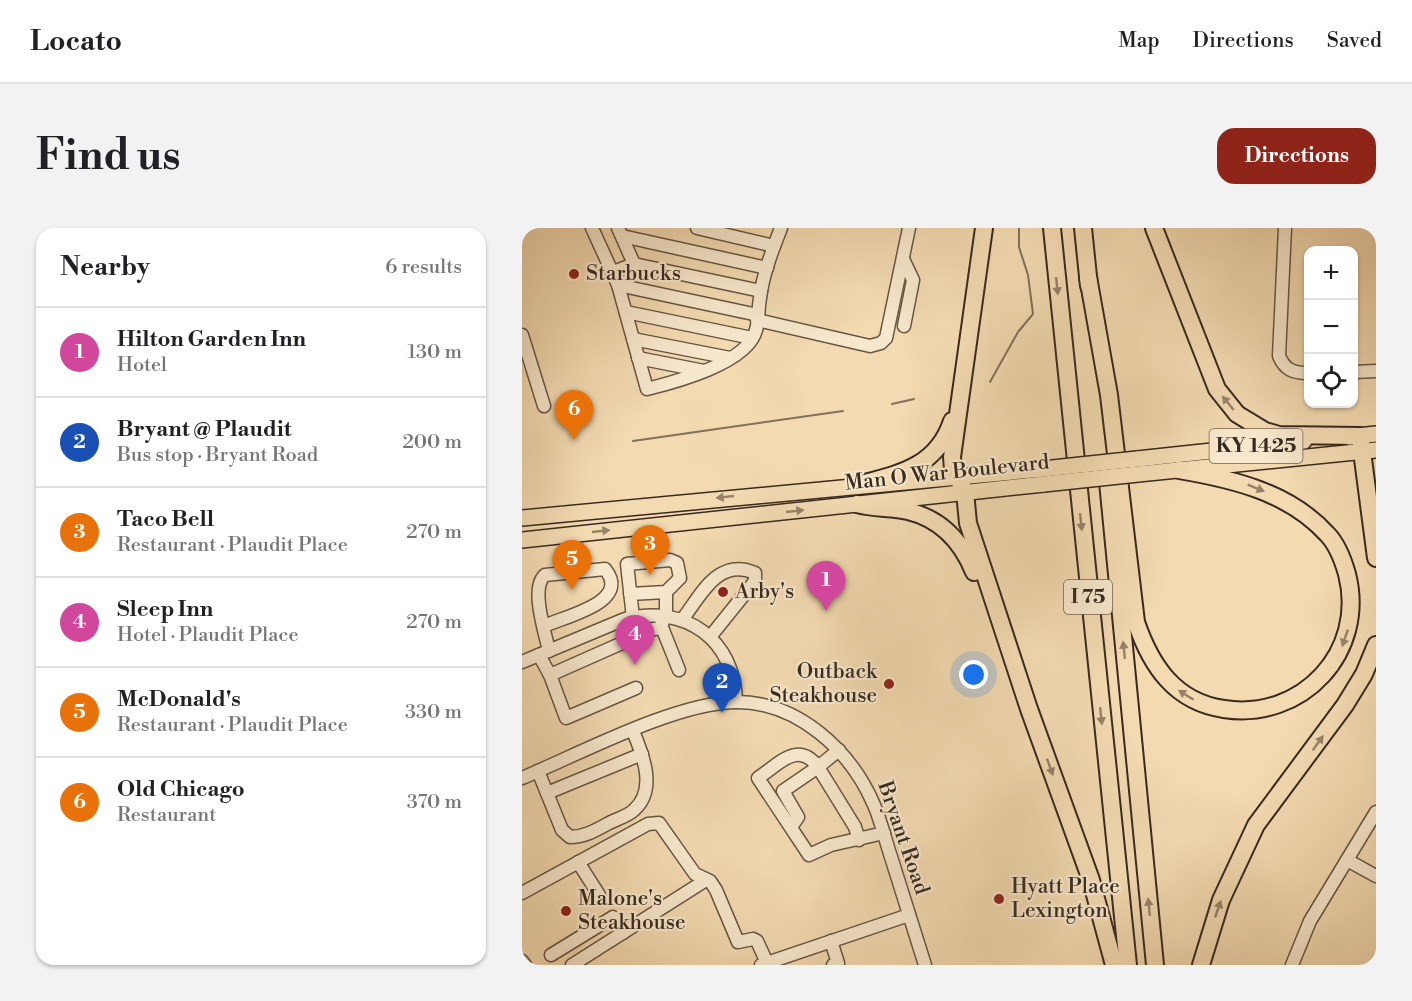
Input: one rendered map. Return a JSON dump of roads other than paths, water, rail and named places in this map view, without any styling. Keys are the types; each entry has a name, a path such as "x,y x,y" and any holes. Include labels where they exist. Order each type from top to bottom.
{"highway":[{"path":"984,228 952,457 957,477 965,492 968,523 1024,692 1091,880 1114,965"},
{"name":"I 75","path":"1052,228 1128,965"},
{"name":"I 75","path":"1083,228 1155,965"},
{"path":"1154,228 1217,389 1237,414 1265,431 1279,435 1369,443 1376,558"},
{"path":"1088,277 1109,395 1136,622 1142,641 1152,662 1166,680 1184,696 1209,707 1240,712 1283,704 1312,686 1336,658 1344,642 1351,612 1351,596 1340,555 1328,534 1286,502 1252,486 1225,478 1179,470"},
{"path":"857,485 904,473 931,456 947,434 960,388"},
{"path":"857,504 908,511 935,522 955,538 970,563 1024,692"},
{"path":"1200,965 1221,900 1256,825 1345,705 1364,674 1376,645"}],"main road":[{"name":"Man O War Boulevard","path":"522,518 857,485 957,477 1043,476 1369,443"},
{"name":"Man O War Boulevard","path":"1137,466 1179,470 1369,443"},
{"name":"Man O War Boulevard","path":"522,540 965,492 1043,476"}],"street":[{"path":"592,228 618,285 647,389 685,380 704,371 730,358 752,338 756,332 761,291 767,268 781,228"},
{"path":"697,228 774,246"},
{"path":"618,285 870,346 881,343 886,338 909,228"},
{"path":"1285,228 1279,356 1284,367 1296,373 1304,373"},
{"path":"620,232 634,264"},
{"path":"620,232 767,268"},
{"path":"903,259 913,280 904,326"},
{"path":"612,272 634,264 761,291"},
{"path":"626,312 752,338"},
{"path":"522,335 544,406"},
{"path":"633,339 730,358"},
{"path":"638,358 704,371"},
{"path":"1358,372 1376,371"},
{"path":"633,618 627,564 670,560 677,563 680,578 666,592 664,622 679,670"},
{"path":"544,626 603,601 611,593 613,583 605,569 544,575 537,588 544,626 544,653 549,675 566,718 636,688"},
{"path":"682,620 715,576 726,569 747,569 755,573 755,581 710,637"},
{"path":"630,594 666,592"},
{"path":"522,662 633,618 664,622 682,620 710,637 730,665 736,685 736,702"},
{"path":"549,675 664,622"},
{"name":"Bryant Road","path":"522,778 633,731 692,710 736,702 762,706 795,718 839,750 862,780 884,833 925,965"},
{"path":"538,771 562,830 570,837 582,837 634,811 641,801 647,784 642,754 633,731"},
{"path":"791,827 798,817 783,791 839,750"},
{"path":"859,840 855,827 818,767 808,755 800,753 758,778 809,855 831,845 859,840 884,833"},
{"path":"547,793 642,754"},
{"path":"1292,965 1310,921 1376,812"},
{"path":"522,893 654,821 659,823 695,874 706,880 716,890 738,942 753,939 757,941 764,964 909,915"},
{"path":"1347,860 1376,876"},
{"path":"578,862 599,895"},
{"path":"572,965 706,880"},
{"path":"551,955 613,917 623,933"},
{"path":"831,941 836,964"},
{"path":"522,961 525,965"}],"waterway":[{"path":"990,382 1018,332 1033,314 1028,275 1019,247 1019,228"},
{"path":"892,404 914,399"},
{"path":"633,441 843,411"}],"place":[{"name":"Starbucks","path":"574,274"},
{"name":"Old Chicago","path":"574,440"},
{"name":"Taco Bell","path":"650,575"},
{"name":"McDonald's","path":"572,590"},
{"name":"Arby's","path":"723,592"},
{"name":"Hilton Garden Inn","path":"826,611"},
{"name":"Sleep Inn","path":"635,665"},
{"name":"Outback Steakhouse","path":"889,684"},
{"name":"Bryant @ Plaudit","path":"722,713"},
{"name":"Hyatt Place Lexington","path":"999,899"},
{"name":"Malone's Steakhouse","path":"566,911"}]}
